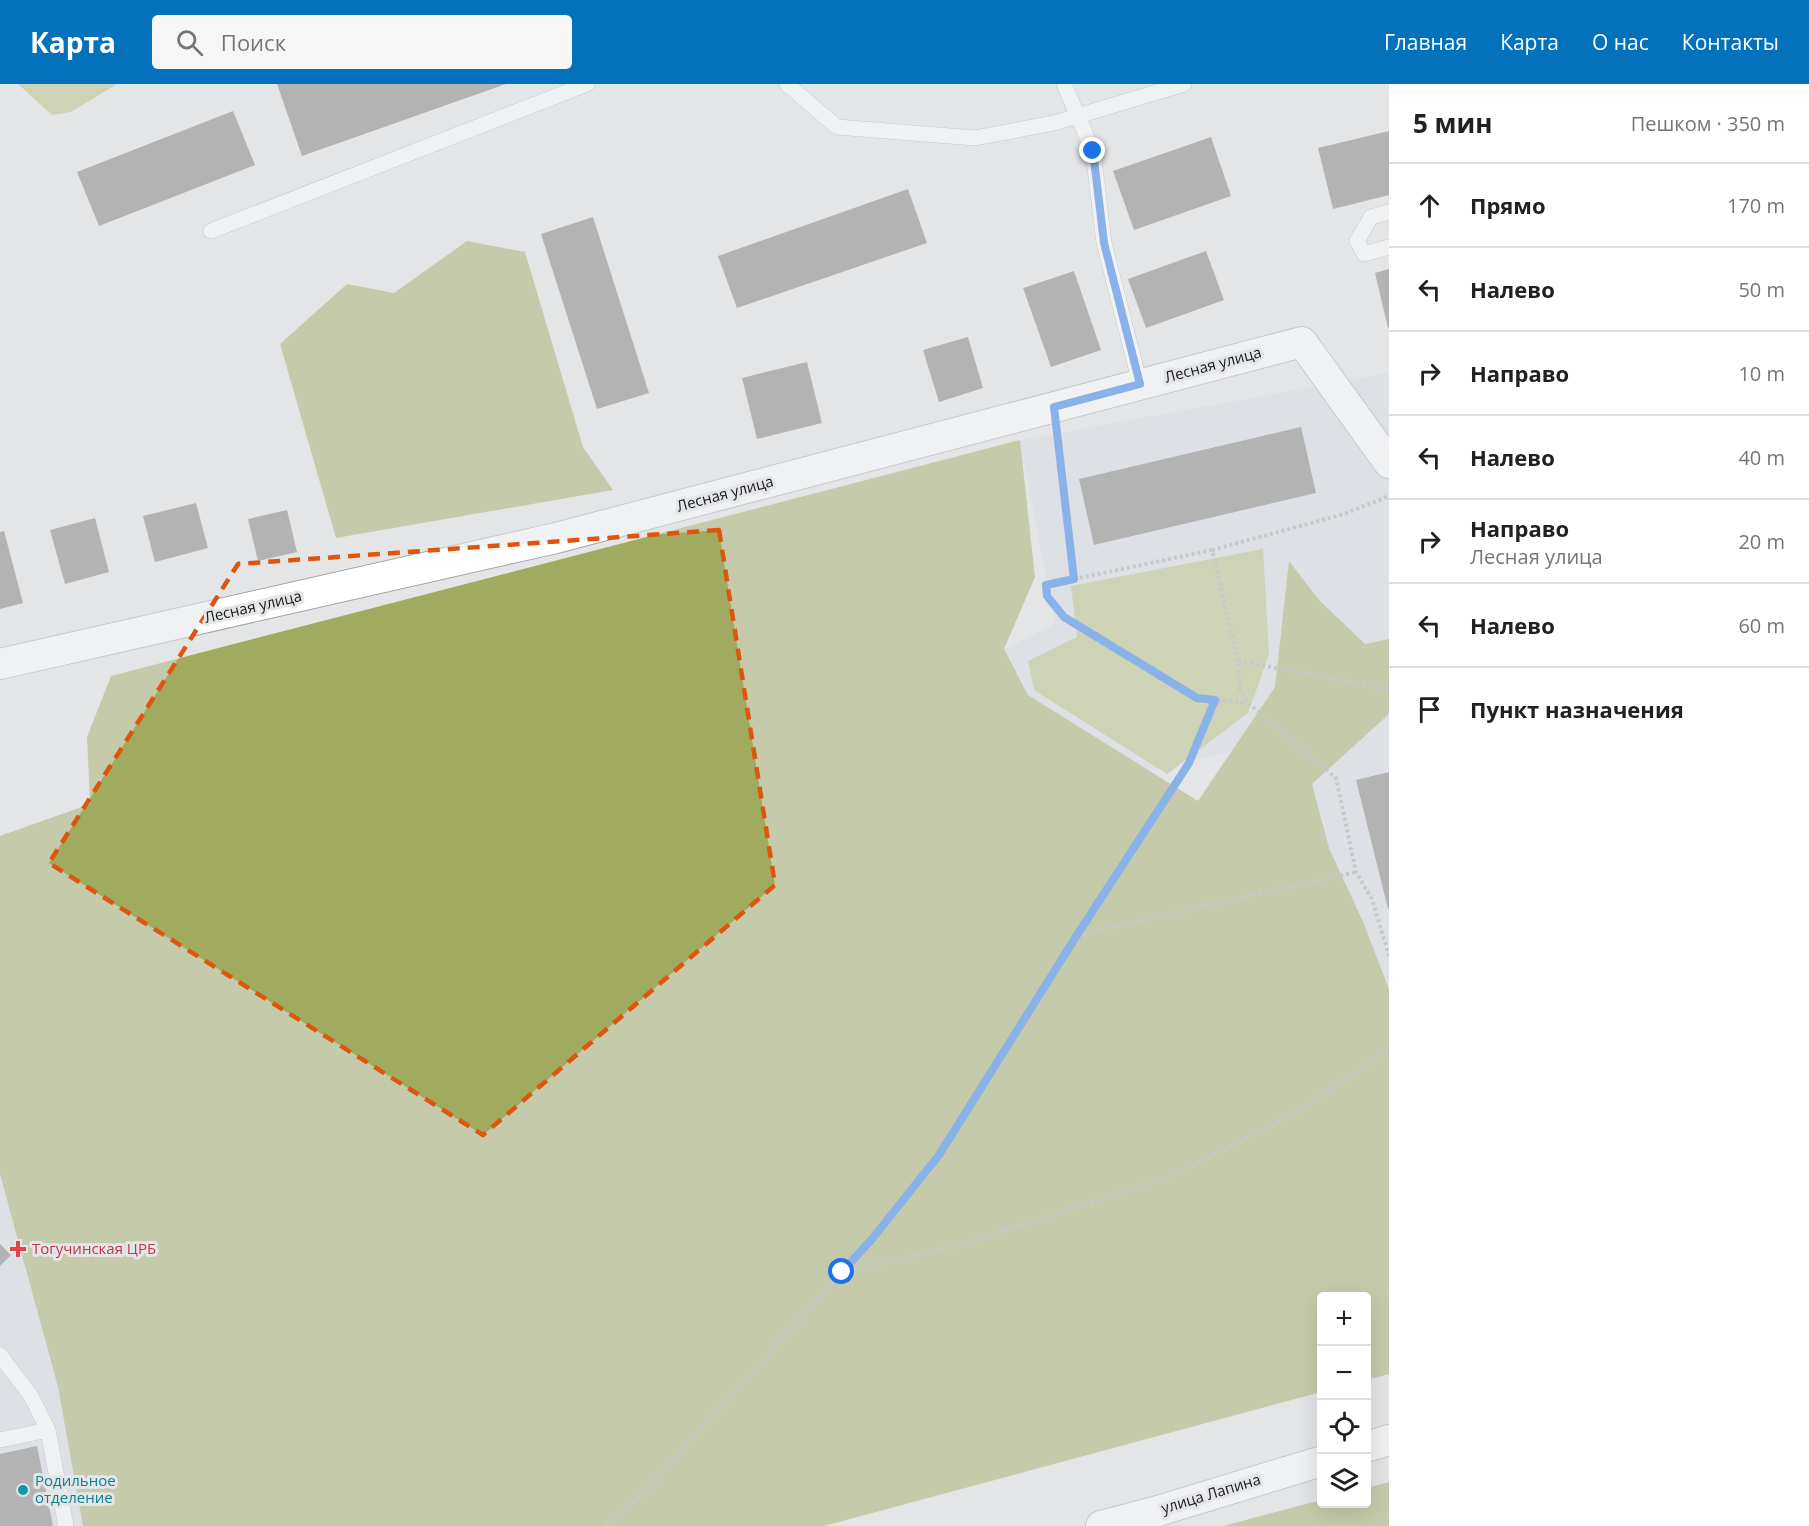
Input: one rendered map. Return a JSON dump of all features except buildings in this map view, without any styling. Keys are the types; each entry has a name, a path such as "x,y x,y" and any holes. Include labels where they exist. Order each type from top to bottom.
{"street":[{"name":"Лесная улица","path":"0,664 556,538 1302,342 1389,463"},
{"path":"1371,1445 1389,1440"},
{"name":"улица Лапина","path":"1101,1526 1317,1463"}],"lane":[{"path":"211,231 587,84"},
{"path":"787,84 837,128 975,138 1054,123 1184,84"},
{"path":"1064,84 1093,151 1104,243 1140,384"},
{"path":"1389,212 1371,217 1357,241 1364,254 1389,247"},
{"path":"0,1355 31,1396 48,1430 66,1526"},
{"path":"0,1440 48,1430"}],"path":[{"path":"1054,407 1074,579"},
{"path":"1248,703 1197,698 1064,617 1047,596 1046,585 1212,550 1344,514 1389,495"},
{"path":"1212,550 1238,662 1240,689 1248,703 1336,778 1356,872 1372,899 1389,956"},
{"path":"1238,662 1389,689"},
{"path":"606,1526 646,1490 872,1239 939,1155 1077,935 1189,763 1215,700"},
{"path":"1077,935 1356,872"},
{"path":"842,1272 956,1246 1167,1178 1293,1115 1389,1050"}],"highlighted area":[{"path":"719,530 775,885 483,1135 49,863 238,564"}],"shaded area":[{"path":"1389,373 1389,1003 1258,745 1109,780 1015,709 1004,649 1055,624 1020,440"},
{"name":"Тогучинская ЦРБ","path":"0,1121 106,1526 0,1526"}],"green space":[{"path":"18,84 117,84 71,112 52,115"},
{"path":"467,241 525,252 583,447 613,490 336,538 280,344 347,284 394,293"},
{"path":"1020,440 1035,577 1004,649 1028,695 1198,801 1275,687 1289,561 1319,600 1365,644 1389,639 1389,714 1312,784 1329,848 1364,924 1389,989 1389,1374 1371,1379 1371,1292 1317,1292 1317,1393 824,1526 83,1526 58,1387 0,1174 0,836 90,804 87,737 111,676"},
{"path":"1263,549 1269,655 1248,713 1167,774 1034,690 1028,661 1077,637 1071,586"},
{"path":"1389,1482 1389,1526 1223,1526 1317,1501 1317,1508 1371,1508 1371,1487"}],"place":[{"name":"Тогучинская ЦРБ","path":"18,1249"},
{"name":"Родильное отделение","path":"23,1490"}],"route":[{"path":"842,1272 872,1239 939,1155 1077,935 1189,763 1215,700 1197,698 1064,617 1047,596 1046,585 1074,579 1054,407 1140,384 1104,243 1093,151"}]}
